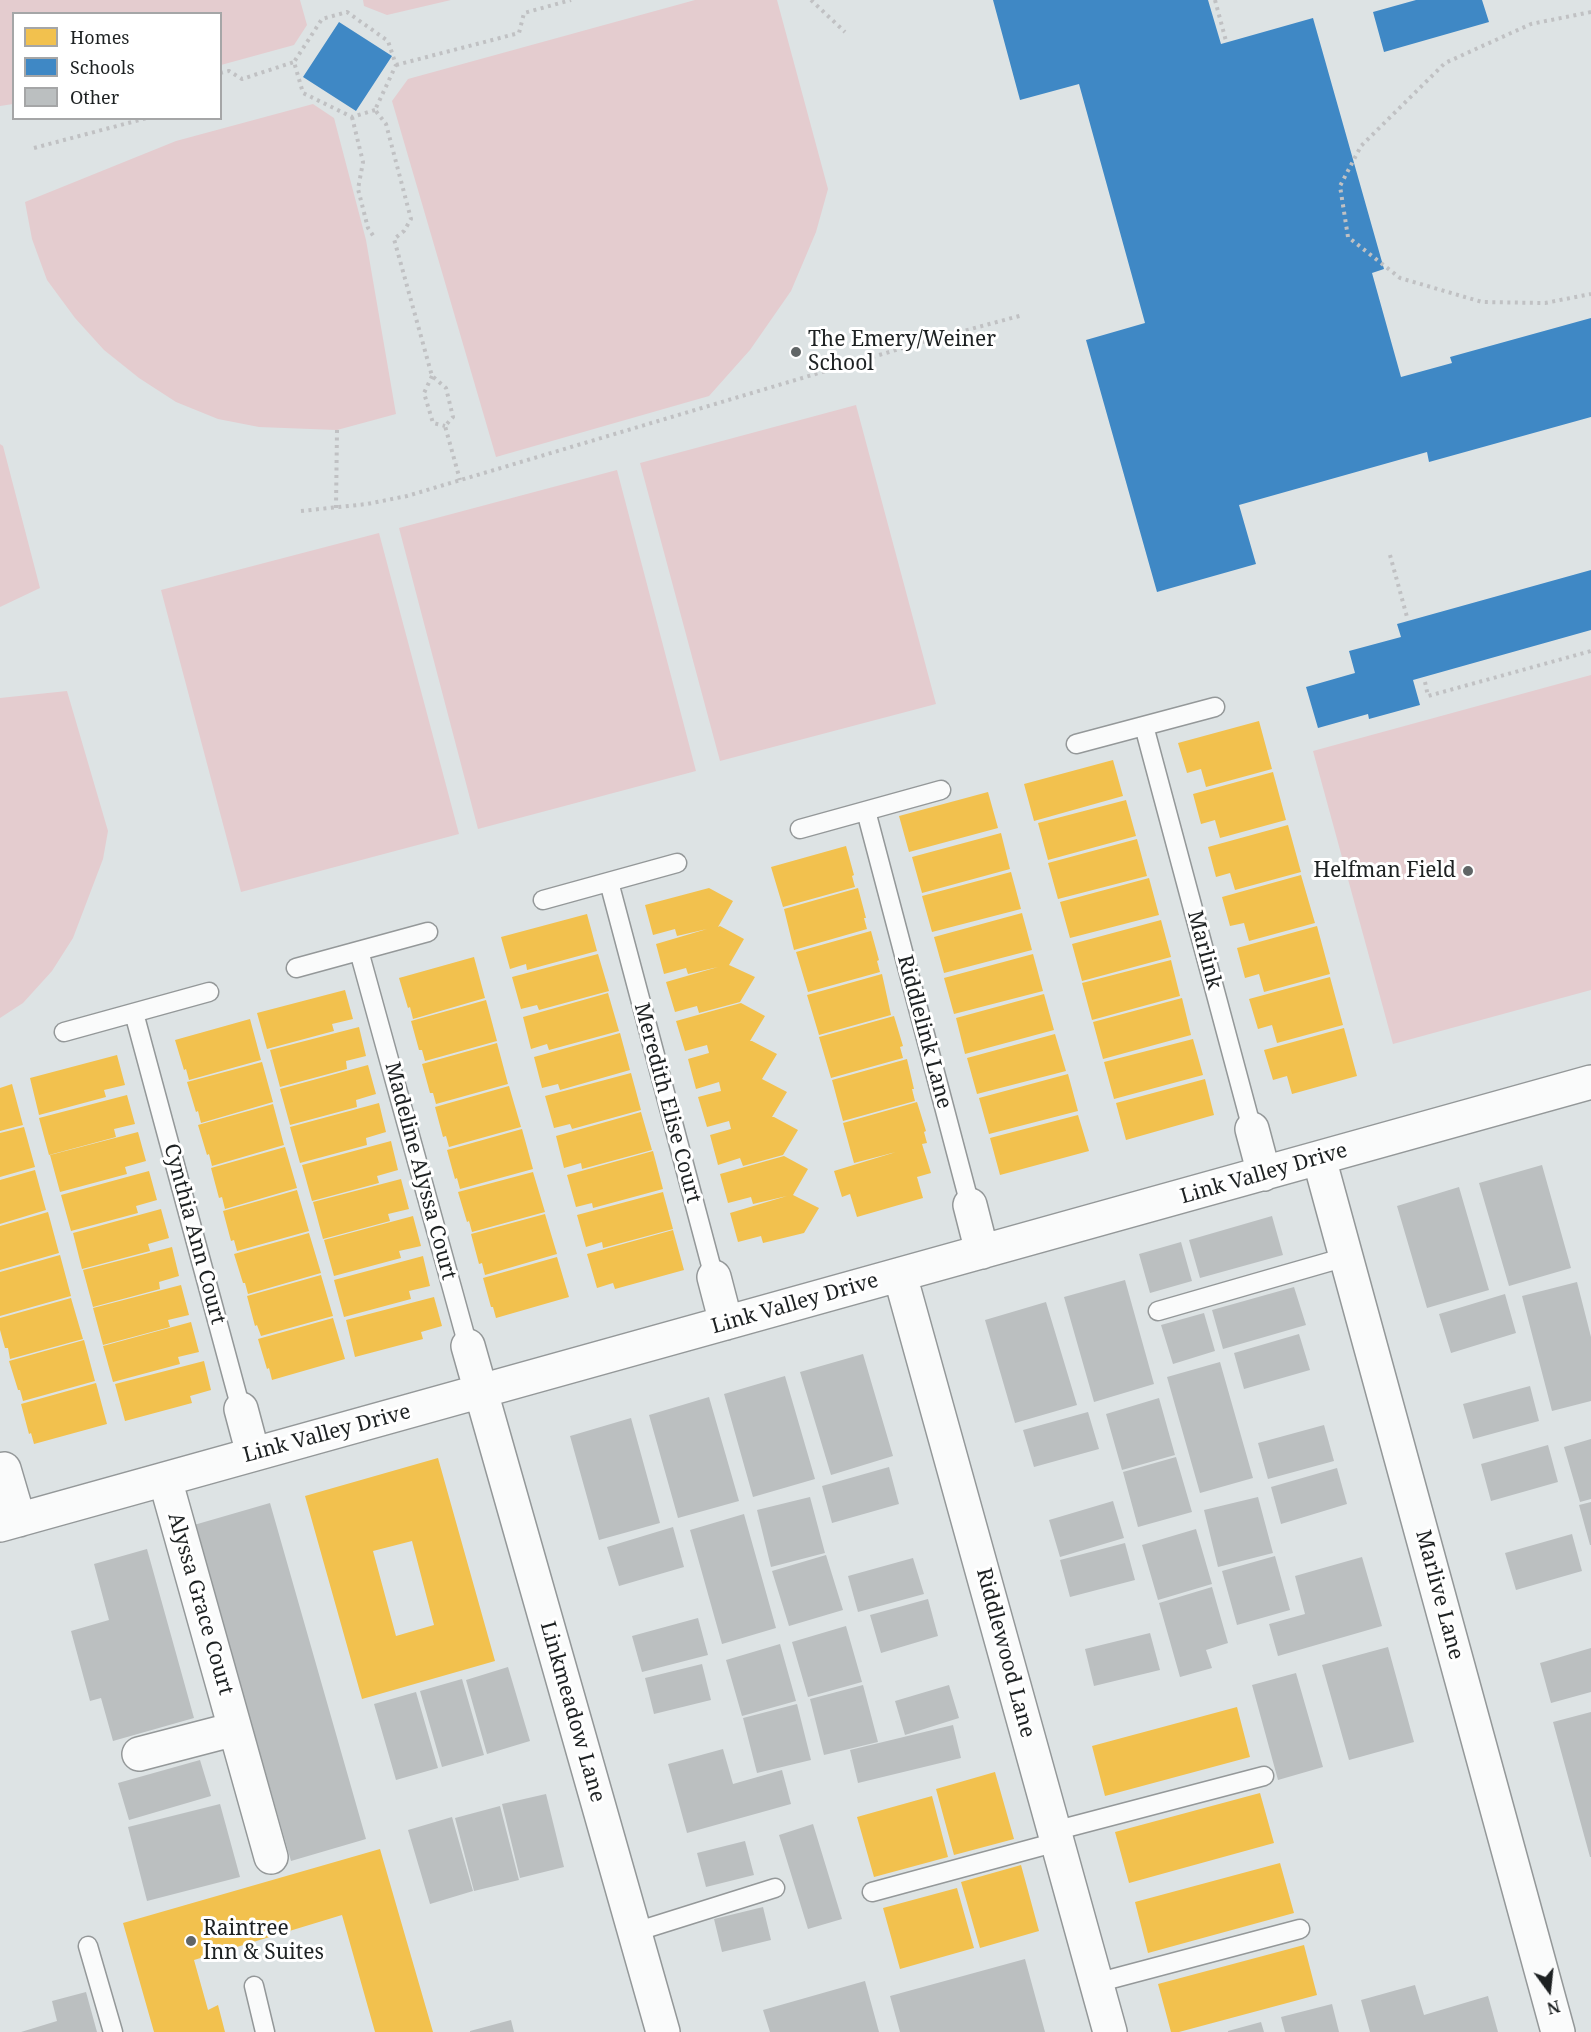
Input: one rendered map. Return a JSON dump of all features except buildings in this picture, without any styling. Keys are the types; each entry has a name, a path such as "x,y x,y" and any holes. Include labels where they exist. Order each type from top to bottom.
{"street":[{"name":"Link Valley Drive","path":"9,1523 1591,1082"},
{"name":"Marlink","path":"1251,1129 1264,1174"},
{"name":"Marlive Lane","path":"1319,1158 1558,2032"},
{"name":"Riddlelink Lane","path":"970,1205 982,1252"},
{"name":"Riddlewood Lane","path":"900,1275 1110,2032"},
{"name":"Meredith Elise Court","path":"714,1277 726,1323"},
{"name":"Madeline Alyssa Court","path":"468,1346 481,1391"},
{"name":"Linkmeadow Lane","path":"481,1391 663,2032"},
{"name":"Cynthia Ann Court","path":"241,1409 253,1454"},
{"path":"2,1460 9,1523"},
{"name":"Alyssa Grace Court","path":"165,1479 271,1857"},
{"path":"139,1754 235,1729"}],"lane":[{"path":"1076,744 1215,707"},
{"name":"Marlink","path":"1144,726 1251,1129"},
{"path":"800,829 941,790"},
{"name":"Riddlelink Lane","path":"866,811 970,1205"},
{"path":"543,900 677,863"},
{"name":"Meredith Elise Court","path":"609,882 714,1277"},
{"path":"296,968 428,932"},
{"name":"Madeline Alyssa Court","path":"359,951 468,1346"},
{"path":"64,1032 209,993"},
{"name":"Cynthia Ann Court","path":"134,1013 241,1409"},
{"path":"1158,1311 1346,1257"},
{"path":"872,1892 1264,1776"},
{"path":"635,1932 775,1888"},
{"path":"1096,1983 1300,1929"},
{"path":"88,1946 112,2032"},
{"path":"254,1986 265,2032"}],"path":[{"path":"396,65 519,33 524,13 571,0"},
{"path":"811,0 845,32"},
{"path":"1215,0 1226,41"},
{"path":"222,73 229,71 242,79 294,62 322,19 347,12 388,40 396,65 375,110 352,117 303,93 294,62"},
{"path":"1591,12 1531,24 1445,63 1361,146 1340,186 1348,237 1400,278 1482,302 1545,303 1591,294"},
{"path":"375,110 386,124 411,219 404,231 394,239 432,376 446,388 453,417 445,426"},
{"path":"352,117 363,162 358,189 368,228 374,237"},
{"path":"34,148 139,120"},
{"path":"301,511 336,508 407,496 926,341 1023,315"},
{"path":"432,376 424,393 433,423 445,426"},
{"path":"445,426 460,480"},
{"path":"336,508 337,430"},
{"path":"1390,555 1407,617"},
{"path":"1425,682 1428,696 1591,651"}],"shaded area":[{"path":"0,0 300,0 307,25 294,45 222,65 222,12 12,12 12,104 0,106"},
{"path":"363,0 451,0 387,15 364,6"},
{"path":"695,0 777,0 828,189 816,232 791,291 750,350 709,396 496,457 392,101 408,79"},
{"path":"313,104 334,118 366,240 396,414 337,430 259,427 218,419 176,402 139,378 104,350 75,318 47,280 32,239 25,202 176,141"},
{"path":"856,405 936,704 720,761 640,463"},
{"path":"0,444 3,446 40,588 0,607"},
{"path":"617,470 696,771 478,829 399,528"},
{"path":"379,533 459,834 241,892 161,590"},
{"name":"Helfman Field","path":"1591,675 1591,990 1393,1044 1313,751"},
{"path":"67,691 108,831 103,859 73,938 52,971 23,1003 0,1018 0,698"}],"place":[{"name":"The Emery/Weiner School","path":"796,352"},
{"name":"Helfman Field","path":"1468,871"},
{"name":"Raintree Inn & Suites","path":"191,1941"}]}
